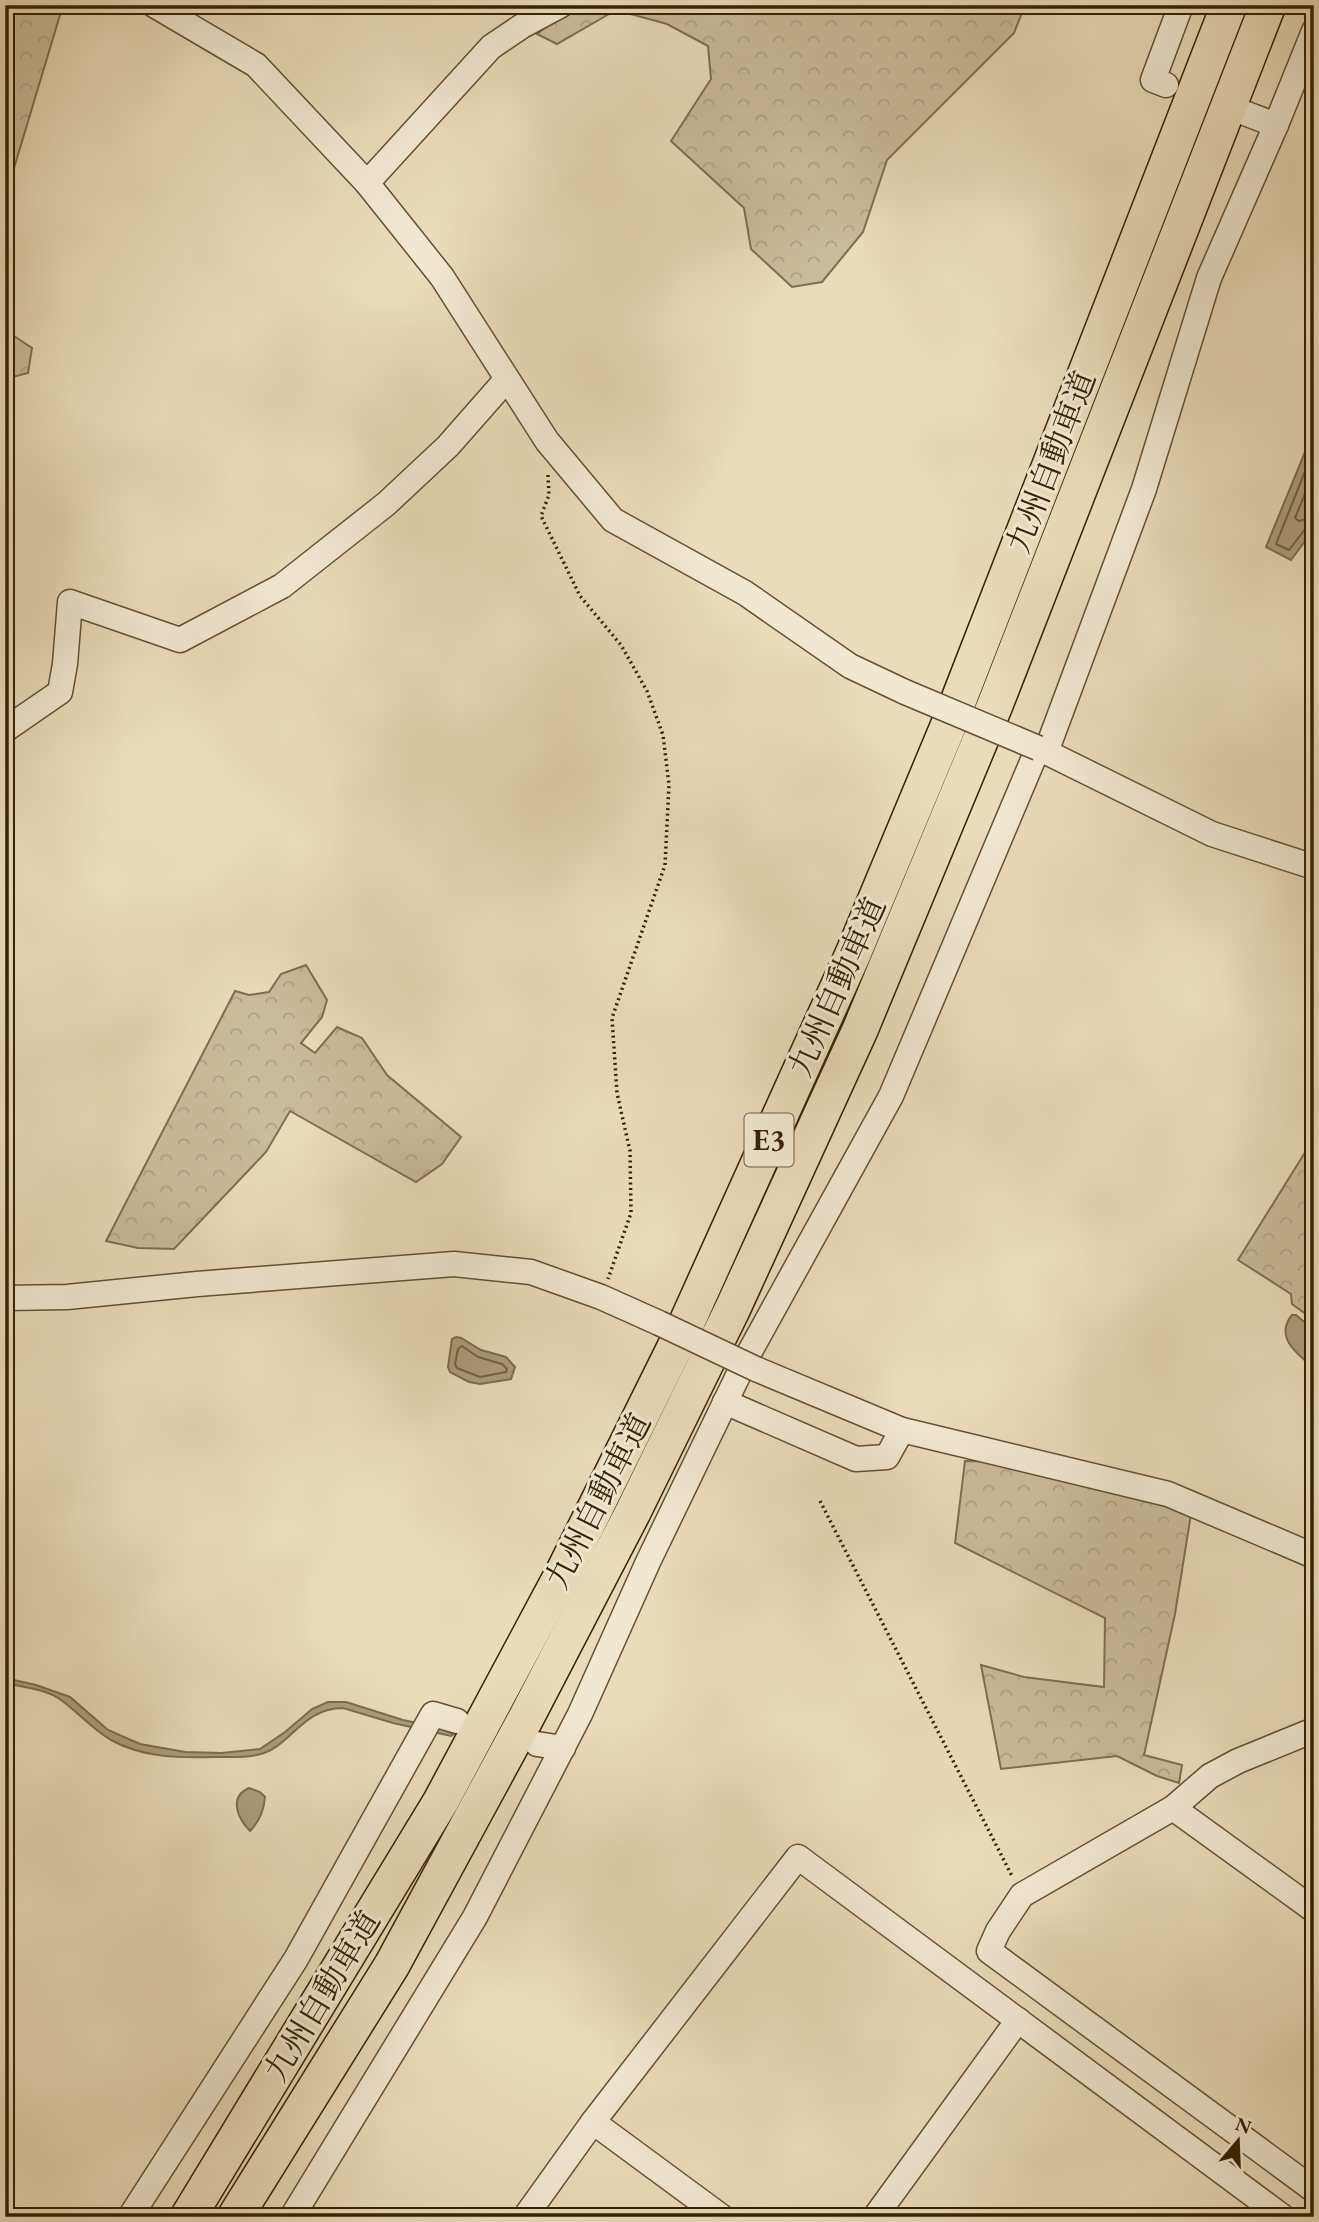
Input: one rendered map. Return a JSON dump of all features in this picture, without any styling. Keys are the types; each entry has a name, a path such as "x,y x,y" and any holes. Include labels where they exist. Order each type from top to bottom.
{"highway":[{"name":"九州自動車道","path":"188,2217 441,1801 564,1571 682,1333 853,954 954,712 1229,5"},
{"name":"九州自動車道","path":"235,2217 393,1965 533,1706 633,1512 732,1310 859,1030 995,705 1268,5"}],"street":[{"path":"154,5 256,65 367,183 442,277 547,441 613,520 746,593 850,666 1042,750 1212,834 1314,867"},
{"path":"367,183 491,47 561,5"},
{"path":"1166,85 1153,79 1181,5"},
{"path":"292,2217 475,1917 580,1714 648,1562 785,1283 891,1096 1042,750 1144,489 1209,278 1314,31"},
{"path":"1247,114 1276,125"},
{"path":"5,730 60,692 70,602 180,640 282,586 386,504 448,446 506,380"},
{"path":"5,1298 67,1297 454,1264 531,1272 601,1297 756,1369 902,1430 1168,1494 1314,1556"},
{"path":"725,1402 856,1459 887,1457 902,1430"},
{"path":"130,2217 296,1959 433,1714 457,1721"},
{"path":"1314,1730 1238,1761 1210,1776 1172,1808 1022,1895 998,1931 989,1951 1314,2190"},
{"path":"537,1744 563,1748"},
{"path":"1172,1808 1314,1910"},
{"path":"525,2217 593,2122 798,1857 1283,2217"},
{"path":"875,2217 1018,2020"},
{"path":"593,2122 722,2217"}],"path":[{"path":"547,441 549,495 541,516 580,596 621,645 647,691 663,735 669,785 665,865 612,1018 617,1093 629,1151 631,1213 601,1297"},
{"path":"820,1501 1022,1895"}],"green space":[{"path":"5,5 63,5 5,198"},
{"path":"574,5 1025,5 1014,33 887,160 863,232 822,282 792,287 751,249 744,208 671,141 711,79 708,46 667,24 616,10 557,44 537,34"},
{"path":"5,330 32,348 28,373 5,379"},
{"path":"306,965 327,1000 322,1017 301,1043 315,1053 337,1027 362,1038 387,1075 461,1137 442,1164 416,1182 290,1111 266,1152 174,1249 138,1248 106,1241 235,991 249,995 269,992 281,974"},
{"path":"1314,1138 1314,1320 1292,1304 1291,1294 1238,1260"},
{"path":"965,1461 1016,1462 1155,1500 1191,1514 1175,1614 1144,1755 1182,1765 1179,1783 1157,1776 1117,1756 1001,1769 981,1665 1024,1677 1104,1687 1105,1618 955,1543"}],"water":[{"path":"1314,430 1314,529 1291,560 1266,547"},
{"path":"1292,1315 1296,1315 1314,1330 1314,1368 1295,1351 1287,1338 1285,1331"},
{"path":"456,1337 481,1350 506,1357 515,1367 511,1379 480,1384 469,1382 450,1372 448,1367 452,1339"},
{"path":"5,1678 70,1697 108,1730 140,1744 185,1752 221,1753 260,1749 312,1709 328,1702 346,1702 454,1734 451,1736 393,1723 343,1708 316,1714 278,1745 257,1755 162,1756 123,1746 98,1731 55,1696 5,1683"},
{"path":"249,1788 265,1797 261,1815 250,1831 237,1808 239,1797"}]}
